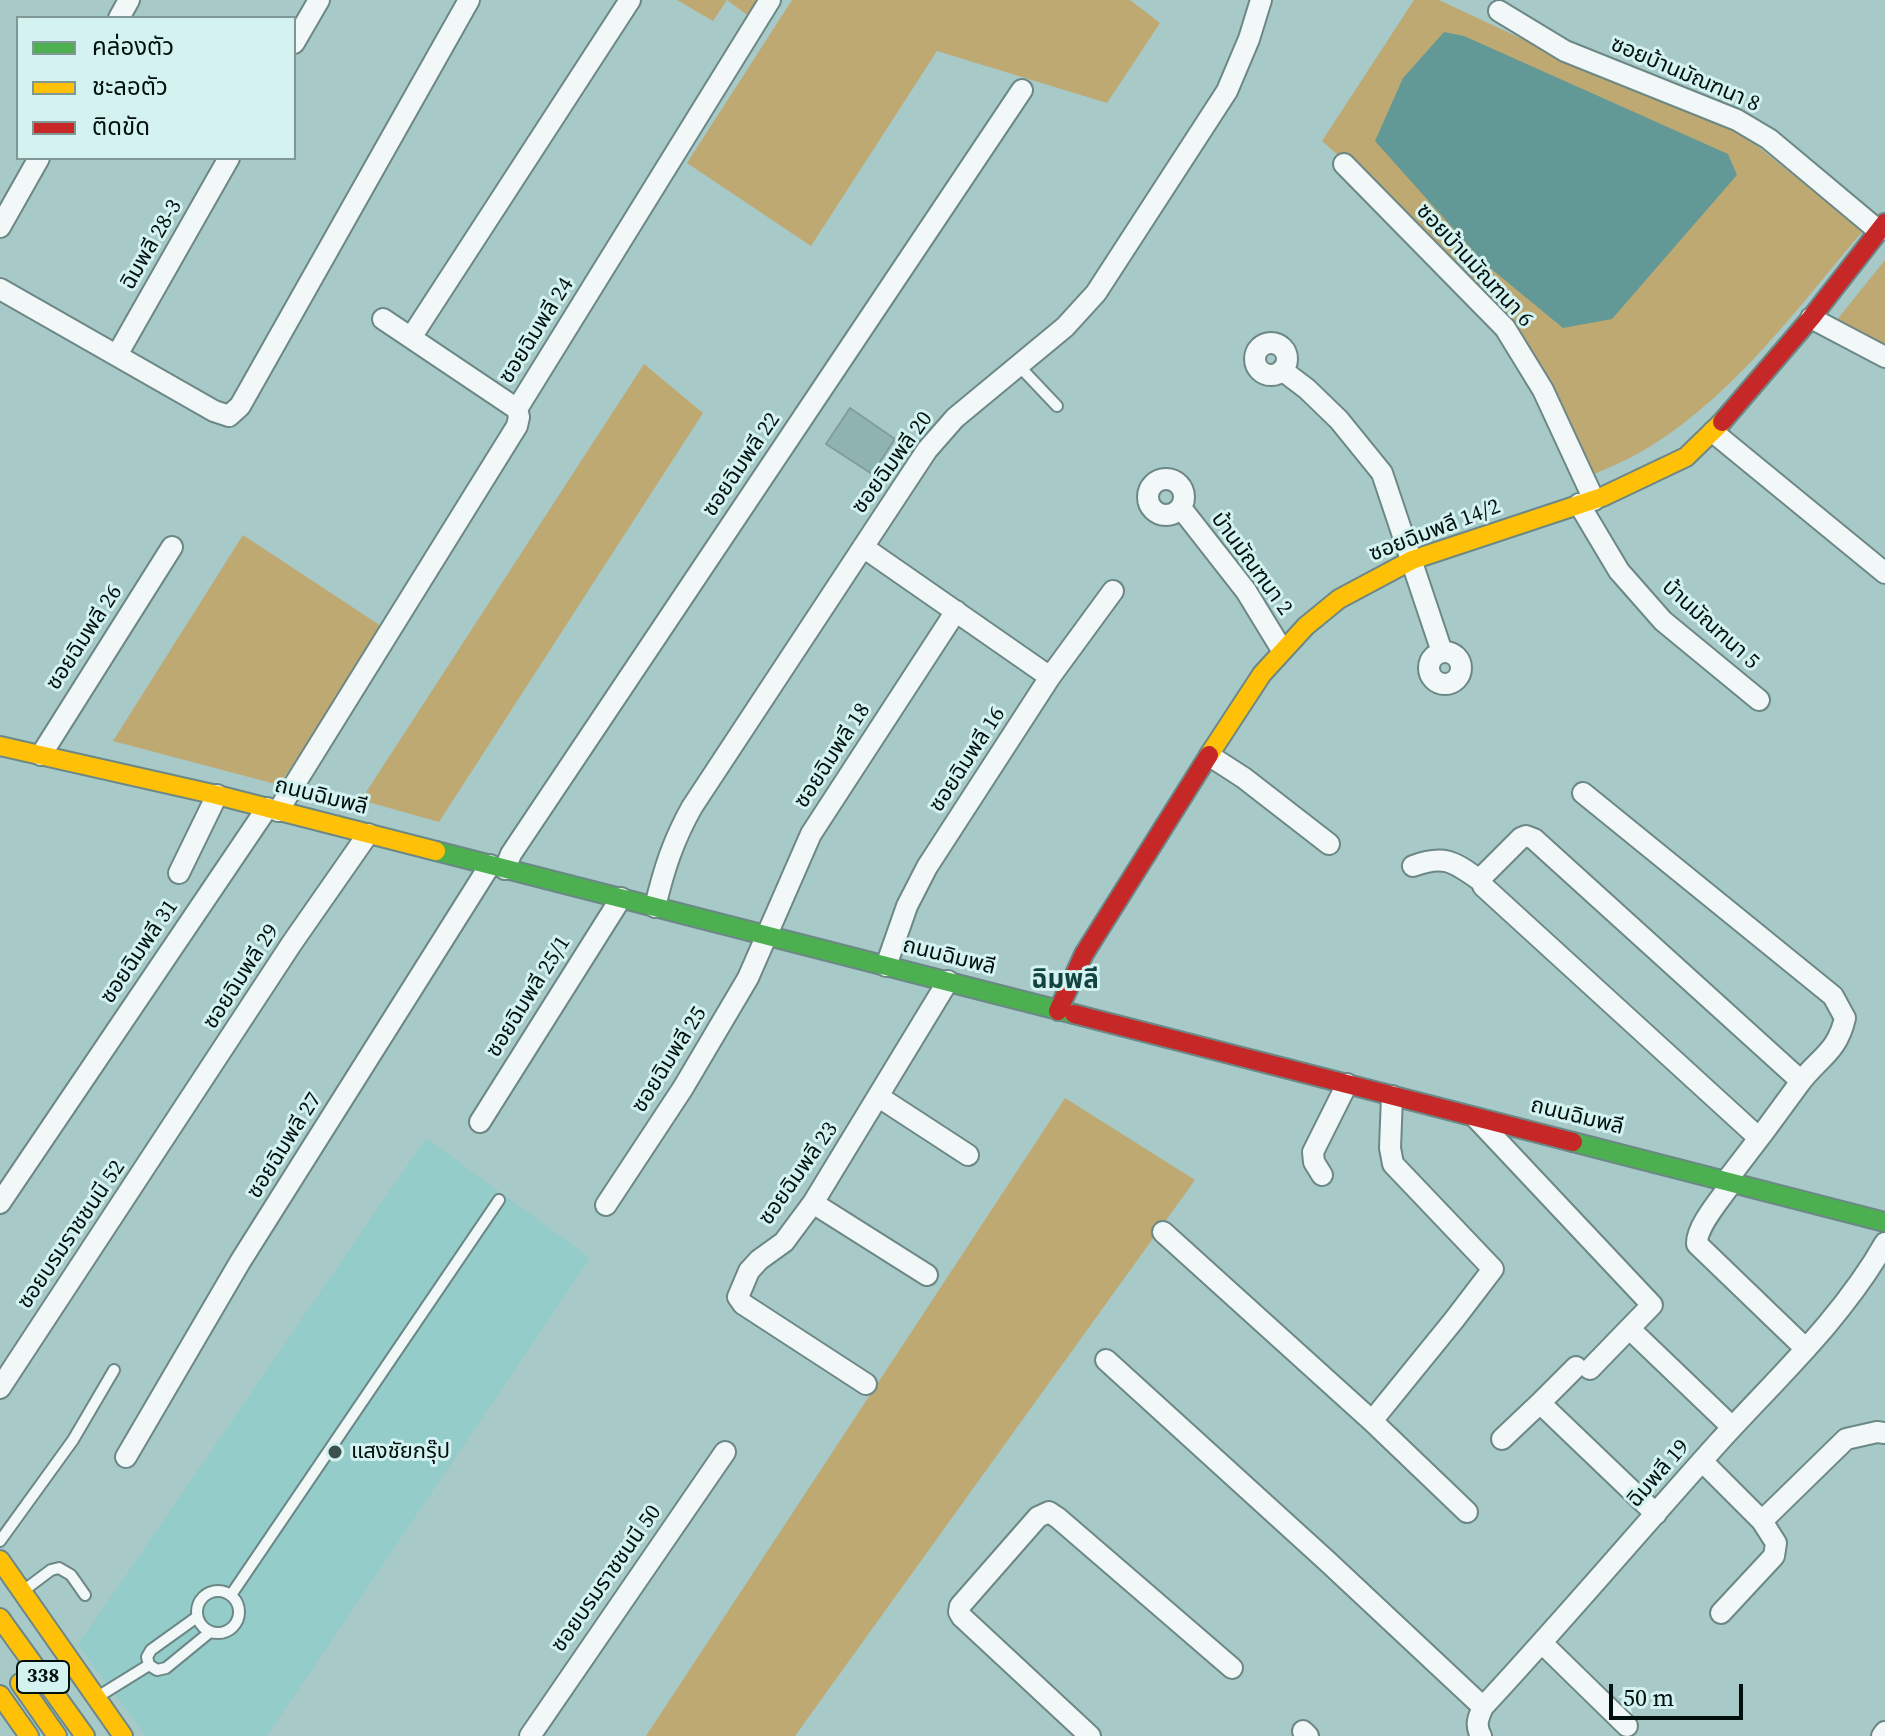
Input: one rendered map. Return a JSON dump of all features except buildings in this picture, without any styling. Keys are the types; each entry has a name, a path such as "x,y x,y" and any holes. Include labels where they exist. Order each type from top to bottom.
{"street":[{"path":"296,40 319,0"},
{"path":"0,289 214,411 229,416 240,406 469,0"},
{"path":"412,336 630,0"},
{"name":"ซอยฉิมพลี 24","path":"273,810 517,426 517,409 770,0"},
{"name":"ซอยฉิมพลี 20","path":"655,907 675,838 692,807 863,547 936,439 955,418 1020,367 1065,327 1096,293 1227,91 1249,39 1261,0"},
{"name":"ซอยบ้านมัณฑนา 8","path":"1499,11 1565,51 1737,120 1778,146 1882,227"},
{"name":"ซอยฉิมพลี 22","path":"497,867 511,854 1022,90"},
{"path":"0,227 38,160"},
{"name":"ฉิมพลี 28-3","path":"117,355 228,160"},
{"name":"ซอยบ้านมัณฑนา 6","path":"1344,164 1505,328 1543,390 1586,502"},
{"name":"ซอยฉิมพลี 14/2","path":"1058,1011 1084,954 1262,674 1282,650 1339,599 1412,560 1586,502 1686,457 1713,432 1811,318 1882,227"},
{"path":"1811,318 1885,357"},
{"path":"383,319 517,409"},
{"path":"1282,370 1339,420 1382,473 1442,652"},
{"path":"1713,432 1885,573"},
{"name":"บ้านมัณฑนา 5","path":"1586,502 1619,571 1663,621 1759,700"},
{"name":"บ้านมัณฑนา 2","path":"1181,508 1246,591 1282,650"},
{"name":"ซอยฉิมพลี 26","path":"41,755 172,547"},
{"path":"863,547 1050,677"},
{"name":"ซอยฉิมพลี 16","path":"886,966 914,888 1050,677 1113,591"},
{"name":"ซอยฉิมพลี 18","path":"768,936 811,834 956,611"},
{"name":"ถนนฉิมพลี","path":"0,746 217,795 1885,1222"},
{"path":"1210,756 1244,778 1329,844"},
{"path":"1583,793 1833,996 1845,1018 1840,1039 1801,1081 1759,1138 1697,1235 1697,1244 1806,1349"},
{"path":"179,873 217,795"},
{"name":"ซอยฉิมพลี 31","path":"0,1203 273,810"},
{"name":"ซอยฉิมพลี 29","path":"158,1149 292,943 368,834"},
{"path":"1481,881 1521,838 1534,839 1801,1081"},
{"path":"1413,866 1434,858 1451,862 1481,881 1759,1138"},
{"name":"ซอยฉิมพลี 27","path":"126,1457 240,1262 497,867"},
{"name":"ซอยฉิมพลี 25/1","path":"480,1122 621,898"},
{"name":"ซอยฉิมพลี 25","path":"606,1205 683,1088 748,978 768,936"},
{"name":"ซอยฉิมพลี 23","path":"866,1384 743,1304 738,1297 749,1271 784,1242 813,1203 948,981"},
{"path":"1322,1175 1314,1162 1313,1152 1347,1084"},
{"path":"1372,1421 1493,1269 1393,1164 1390,1148 1392,1096"},
{"path":"879,1097 968,1155"},
{"path":"1474,1116 1652,1305 1502,1439"},
{"name":"ซอยบรมราชชนนี 52","path":"0,1388 158,1149"},
{"path":"813,1203 927,1275"},
{"path":"1163,1232 1372,1421 1467,1512"},
{"name":"ฉิมพลี 19","path":"1483,1707 1732,1427 1806,1349 1873,1264 1885,1243"},
{"path":"1634,1333 1732,1427"},
{"path":"1106,1360 1483,1707 1477,1720 1477,1730 1481,1736"},
{"path":"1540,1403 1656,1514"},
{"path":"1762,1521 1846,1439 1885,1433"},
{"name":"ซอยบรมราชชนนี 50","path":"530,1736 725,1452"},
{"path":"1702,1461 1762,1521 1776,1543 1774,1556 1721,1613"},
{"path":"1090,1736 959,1612 960,1606 1038,1517 1049,1512 1058,1518 1232,1668"},
{"name":"338","path":"0,1560 123,1736"},
{"name":"338","path":"0,1618 85,1736"},
{"path":"1542,1643 1627,1726"},
{"name":"338","path":"8,1666 57,1736"},
{"name":"338","path":"0,1695 29,1736"}],"lane":[{"path":"1020,367 1057,406"},
{"path":"231,1595 499,1200"},
{"path":"0,1541 73,1440 114,1370"},
{"path":"22,1592 51,1570 59,1568 71,1575 85,1595"},
{"path":"222,1591 238,1603 240,1613 237,1623 221,1634 210,1632 197,1617 203,1597 211,1592 222,1591"},
{"path":"197,1617 151,1650 147,1657 149,1665 157,1670 166,1668 210,1632"},
{"path":"97,1697 149,1665"}],"shaded area":[{"path":"677,0 727,0 713,21"},
{"path":"727,0 761,0 750,17"},
{"path":"792,0 1130,0 1160,23 1107,103 937,51 811,246 687,163"},
{"path":"1414,0 1439,0 1533,44 1736,129 1863,231 1765,347 1711,400 1651,446 1590,476 1485,294 1460,264 1322,141"},
{"path":"1444,32 1464,36 1728,154 1737,175 1612,319 1563,328 1484,263 1375,141 1403,78"},
{"path":"1885,260 1885,345 1836,321"},
{"path":"644,364 703,413 439,822 361,800"},
{"path":"243,535 384,628 279,785 113,741"},
{"path":"1065,1098 1195,1180 795,1736 646,1736"},
{"name":"แสงชัยกรุ๊ป","path":"426,1138 590,1258 267,1736 146,1736 78,1645"}],"traffic: fast":[{"path":"436,851 1074,1014"},
{"path":"1573,1142 1885,1222"}],"traffic: slow":[{"path":"1209,755 1262,674 1306,626 1339,599 1412,560 1602,497 1686,457 1722,422"},
{"path":"0,746 217,795 436,851"},
{"path":"0,1560 123,1736"},
{"path":"0,1618 85,1736"},
{"path":"20,1683 57,1736"},
{"path":"0,1695 29,1736"}],"traffic: jam":[{"path":"1722,422 1811,318 1885,223"},
{"path":"1058,1011 1084,954 1209,755"},
{"path":"1074,1014 1573,1142"}],"place":[{"name":"แสงชัยกรุ๊ป","path":"335,1452"}],"district":[{"name":"ฉิมพลี","path":"1065,981"}]}
